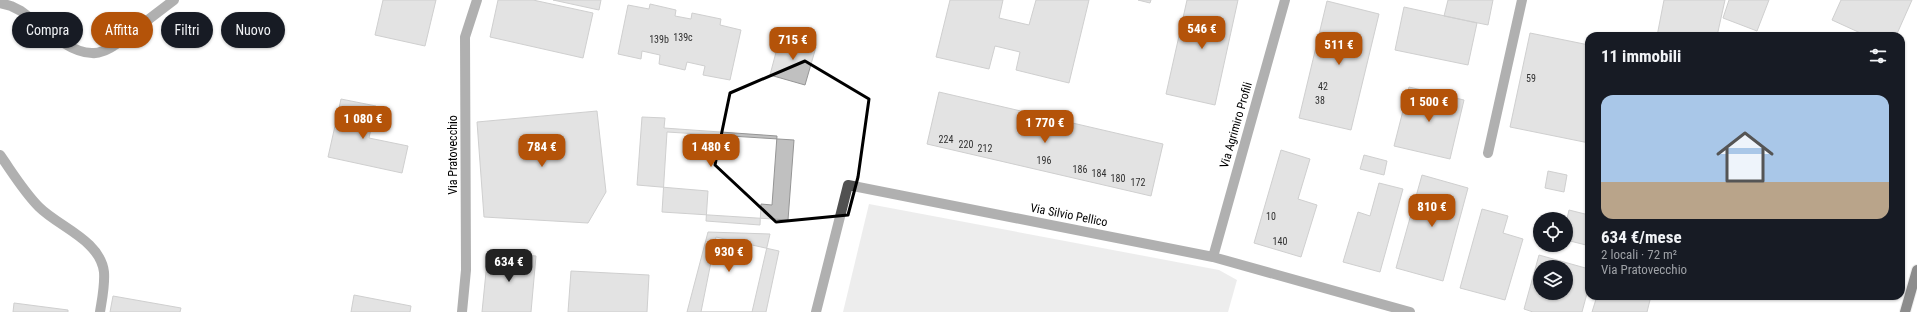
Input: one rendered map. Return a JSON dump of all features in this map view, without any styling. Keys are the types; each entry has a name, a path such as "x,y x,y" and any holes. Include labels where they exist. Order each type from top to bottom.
{"main road":[{"path":"1906,312 1917,270"}],"street":[{"path":"0,3 20,10 71,48 93,54 106,50 115,45 174,0"},
{"name":"Via Pratovecchio","path":"462,312 466,270 465,37 477,0"},
{"name":"Via Agrimiro Profili","path":"1213,257 1285,0"},
{"path":"1488,153 1522,0"},
{"path":"0,155 39,207 79,237 99,258 104,271 104,287 100,312"},
{"name":"Via Silvio Pellico","path":"816,312 848,185 1213,257 1410,312"}],"highlighted area":[{"path":"805,61 869,99 858,177 848,215 776,222 715,165 730,93"}],"shaded area":[{"path":"869,204 1219,270 1237,280 1228,312 843,312"}],"building":[{"path":"383,0 436,0 425,46 375,35"},
{"path":"498,0 533,0 593,13 583,58 490,37"},
{"path":"553,0 601,0 599,10"},
{"path":"950,0 1003,0 999,18 1029,25 1036,0 1089,0 1069,83 1016,70 1020,52 995,46 989,69 936,57"},
{"path":"1138,0 1151,0 1150,3"},
{"path":"1187,0 1238,0 1215,105 1166,94"},
{"path":"1448,0 1493,0 1488,25 1444,16"},
{"path":"1664,0 1725,0 1718,32 1658,32"},
{"path":"1729,0 1769,0 1757,31 1723,18"},
{"path":"1841,0 1912,0 1898,32 1858,32 1832,20"},
{"path":"1327,1 1379,14 1351,130 1299,118"},
{"path":"650,4 676,10 675,16 691,19 692,13 721,19 720,25 741,30 730,80 703,75 705,66 687,62 685,70 659,64 660,55 642,51 641,59 618,54 628,5 649,9"},
{"path":"1404,7 1477,23 1468,65 1395,50"},
{"path":"1530,33 1585,44 1585,142 1510,127"},
{"path":"780,37 816,47 805,85 770,75"},
{"path":"1409,87 1464,100 1450,159 1394,146"},
{"path":"939,92 1163,144 1151,196 927,144"},
{"path":"341,99 376,106 369,138 408,146 402,173 328,157"},
{"path":"597,111 606,192 588,223 484,217 477,122"},
{"path":"642,117 665,118 664,128 777,136 772,205 761,204 760,225 706,221 708,191 637,185"},
{"path":"667,132 794,140 788,220 662,212"},
{"path":"1281,150 1310,159 1298,199 1317,205 1301,257 1254,243"},
{"path":"1364,155 1387,161 1384,175 1360,169"},
{"path":"1548,171 1567,175 1564,192 1545,188"},
{"path":"1422,175 1468,188 1443,281 1396,268"},
{"path":"1379,183 1403,189 1380,272 1343,262 1358,212 1370,216"},
{"path":"1482,209 1508,216 1503,233 1523,239 1505,300 1460,288"},
{"path":"1569,210 1585,214 1585,245 1573,242 1573,212 1569,212"},
{"path":"708,232 770,234 752,312 687,312"},
{"path":"716,237 779,251 766,312 701,312"},
{"path":"488,252 536,256 531,312 482,312"},
{"path":"1539,255 1557,260 1538,260"},
{"path":"1573,265 1585,268 1585,300 1582,312 1533,312 1524,309 1533,277 1533,300 1573,300"},
{"path":"571,271 649,275 647,312 568,312"},
{"path":"354,295 411,306 410,312 351,312"},
{"path":"113,296 181,308 180,312 110,312"},
{"path":"1596,300 1650,300 1647,312 1592,312"},
{"path":"14,303 68,310 68,312 13,312"}]}
